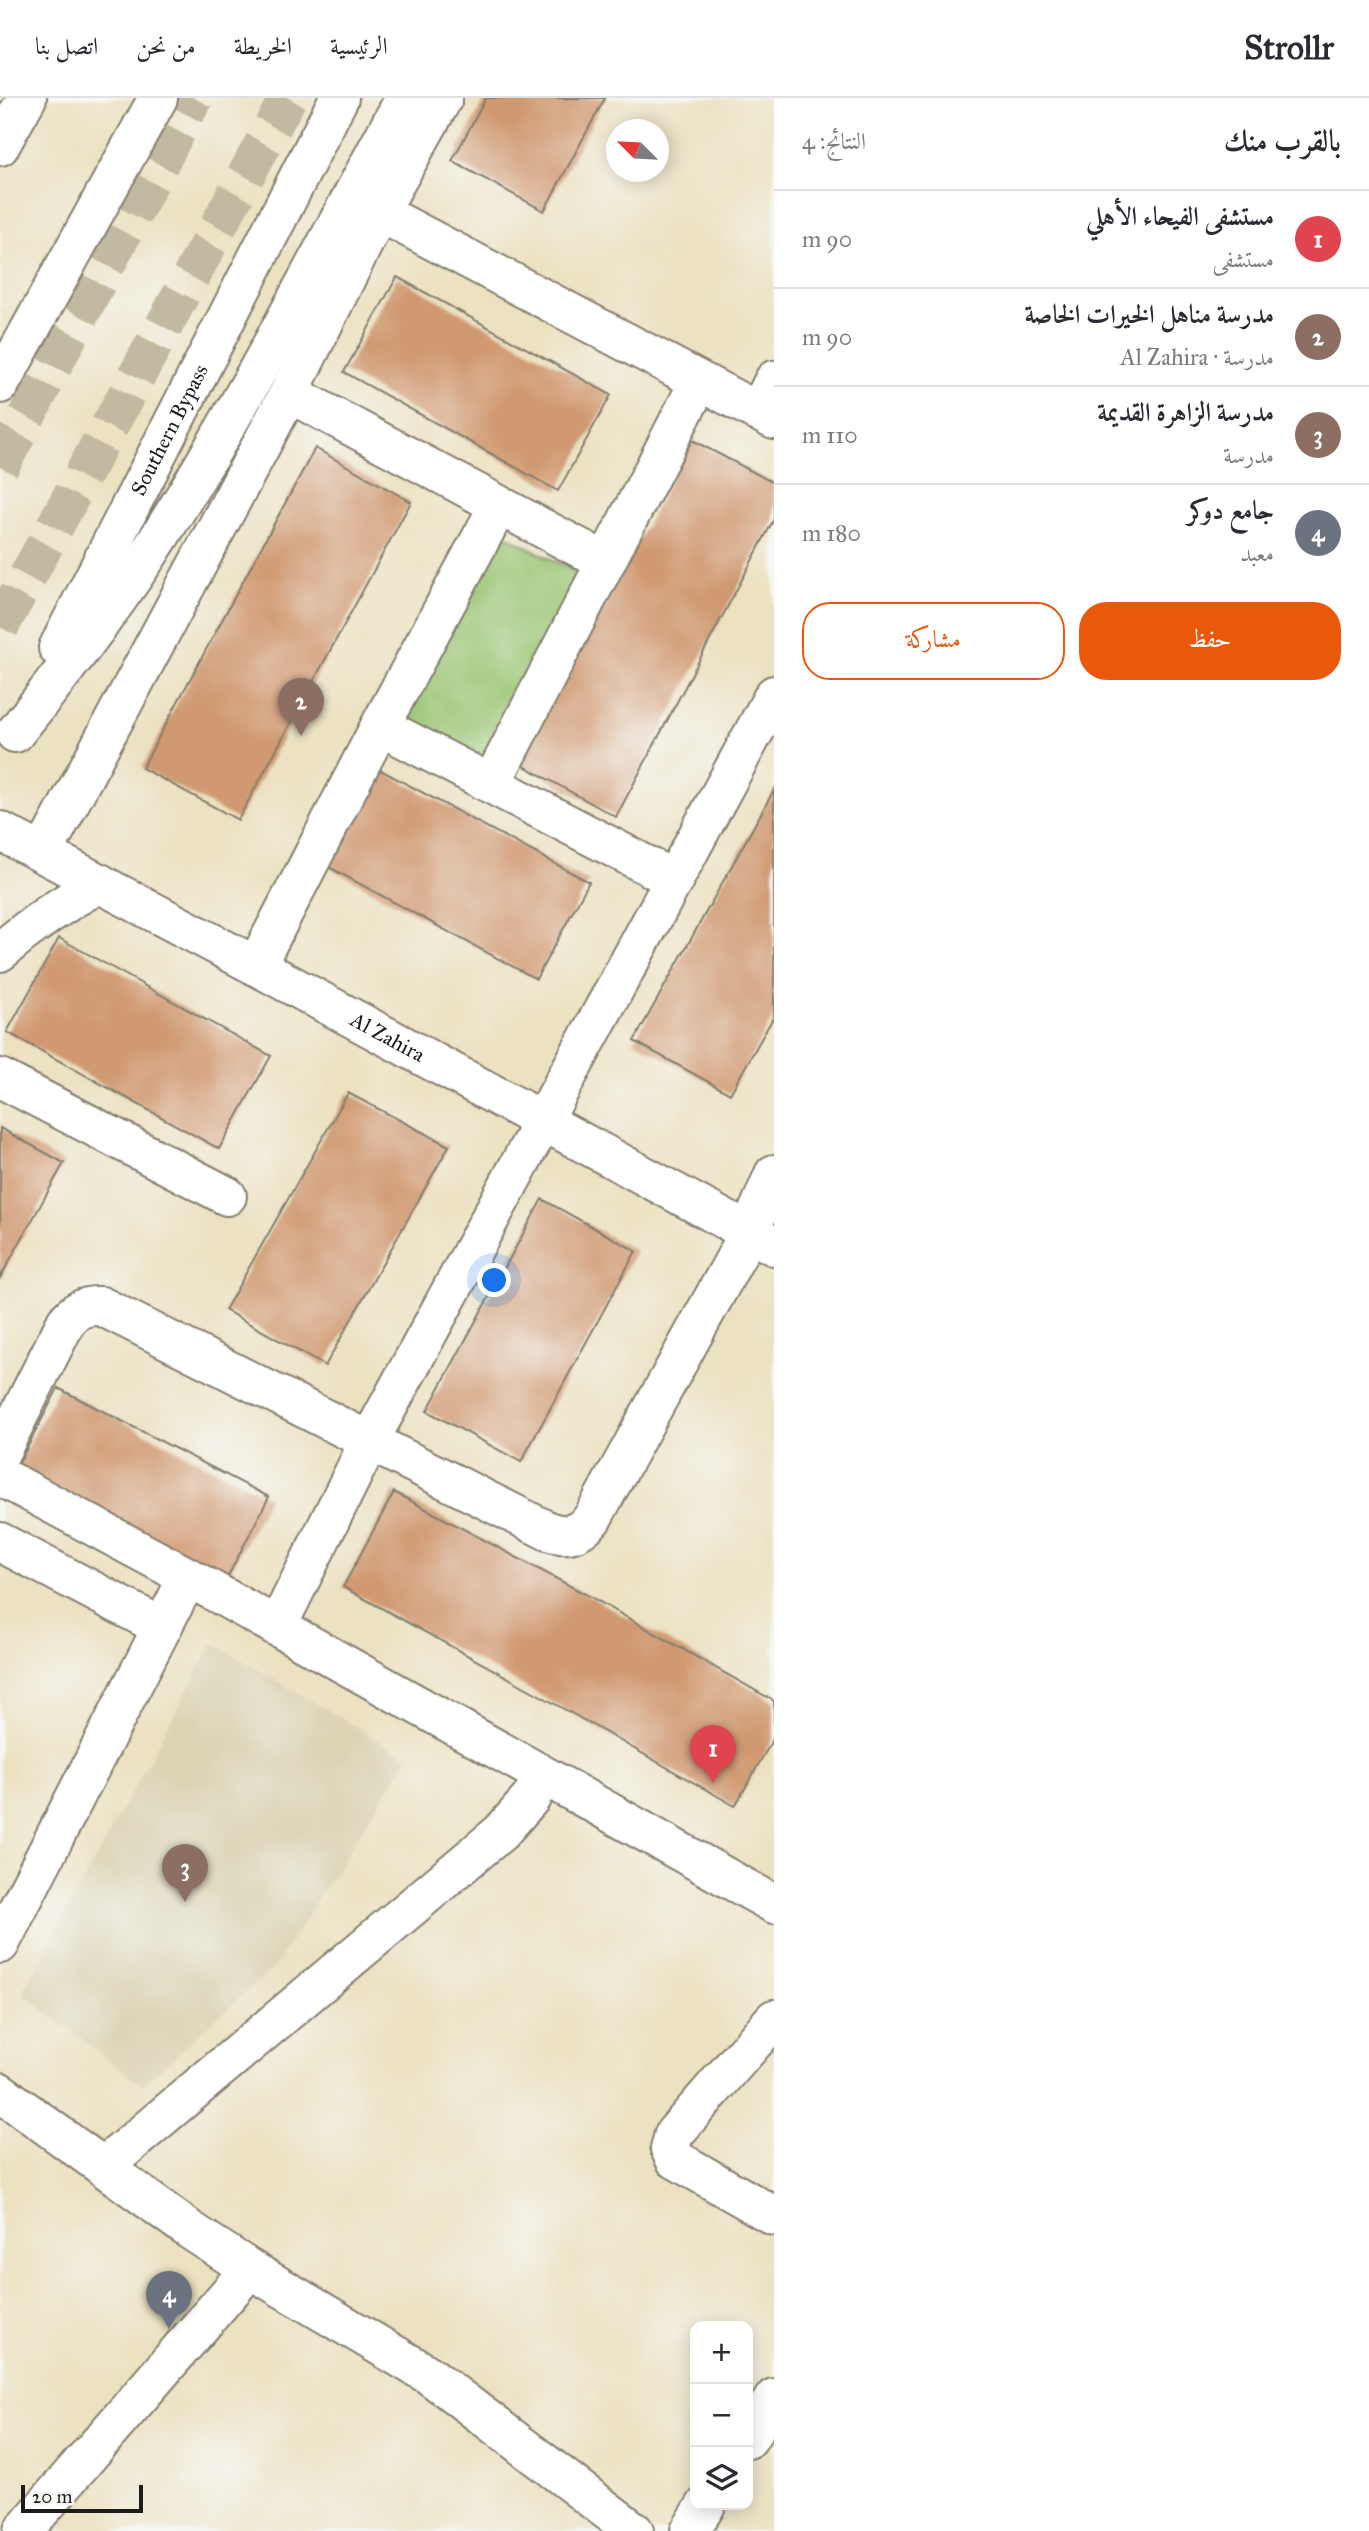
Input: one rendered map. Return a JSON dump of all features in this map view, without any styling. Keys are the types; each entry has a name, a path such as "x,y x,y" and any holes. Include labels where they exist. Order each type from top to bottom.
{"main road":[{"path":"0,146 27,98"},
{"path":"0,384 158,98"},
{"name":"Southern Bypass","path":"8,748 339,98"},
{"path":"8,748 93,634 147,556 204,465 405,98"},
{"path":"43,853 289,393 379,212 443,98"},
{"path":"379,212 699,382 769,404"},
{"path":"491,784 699,382"},
{"path":"289,393 606,562"},
{"path":"256,966 380,726 499,505"},
{"path":"277,1627 370,1440 774,695"},
{"path":"380,726 675,880"},
{"name":"Al Zahira","path":"0,831 762,1239"},
{"path":"0,952 51,911 100,883"},
{"path":"0,1079 227,1196"},
{"path":"0,1453 66,1322 72,1314 91,1305 110,1309 548,1531 560,1535 572,1534 584,1529 762,1239 774,1174"},
{"path":"0,1476 188,1577 543,1775 770,1894"},
{"path":"0,1542 162,1627"},
{"path":"0,1944 188,1577"},
{"path":"103,2167 501,1832 531,1798 543,1775"},
{"path":"774,2019 674,2134 670,2149 675,2159 774,2216"},
{"path":"0,2092 250,2269 429,2375 634,2531"},
{"path":"23,2531 250,2269"},
{"path":"753,2431 774,2398"},
{"path":"690,2531 703,2510"}],"shaded area":[{"path":"213,1643 408,1758 275,1966 142,2085 22,1993"}],"green space":[{"path":"501,533 585,577 486,766 402,721"}],"building":[{"path":"486,98 605,98 544,211 452,161"},
{"path":"397,277 611,395 558,491 344,372"},
{"path":"692,440 774,483 774,519 616,817 519,763"},
{"path":"315,448 411,502 238,820 142,768"},
{"path":"375,767 589,882 536,979 323,864"},
{"path":"774,790 774,1016 730,1094 634,1041"},
{"path":"59,938 271,1056 219,1149 7,1032"},
{"path":"348,1093 449,1146 325,1366 225,1310"},
{"path":"0,1128 64,1163 0,1278"},
{"path":"542,1199 636,1251 521,1462 427,1411"},
{"path":"58,1388 269,1497 227,1578 16,1469"},
{"path":"394,1492 589,1596 774,1701 774,1737 735,1806 343,1587"}],"tunnel":[{"path":"0,467 194,98"},
{"path":"0,627 288,98"}],"place":[{"name":"مدرسة مناهل الخيرات الخاصة","path":"301,736"},
{"name":"مستشفى الفيحاء الأهلي","path":"713,1783"},
{"name":"مدرسة الزاهرة القديمة","path":"185,1902"},
{"name":"جامع دوكر","path":"169,2329"}]}
